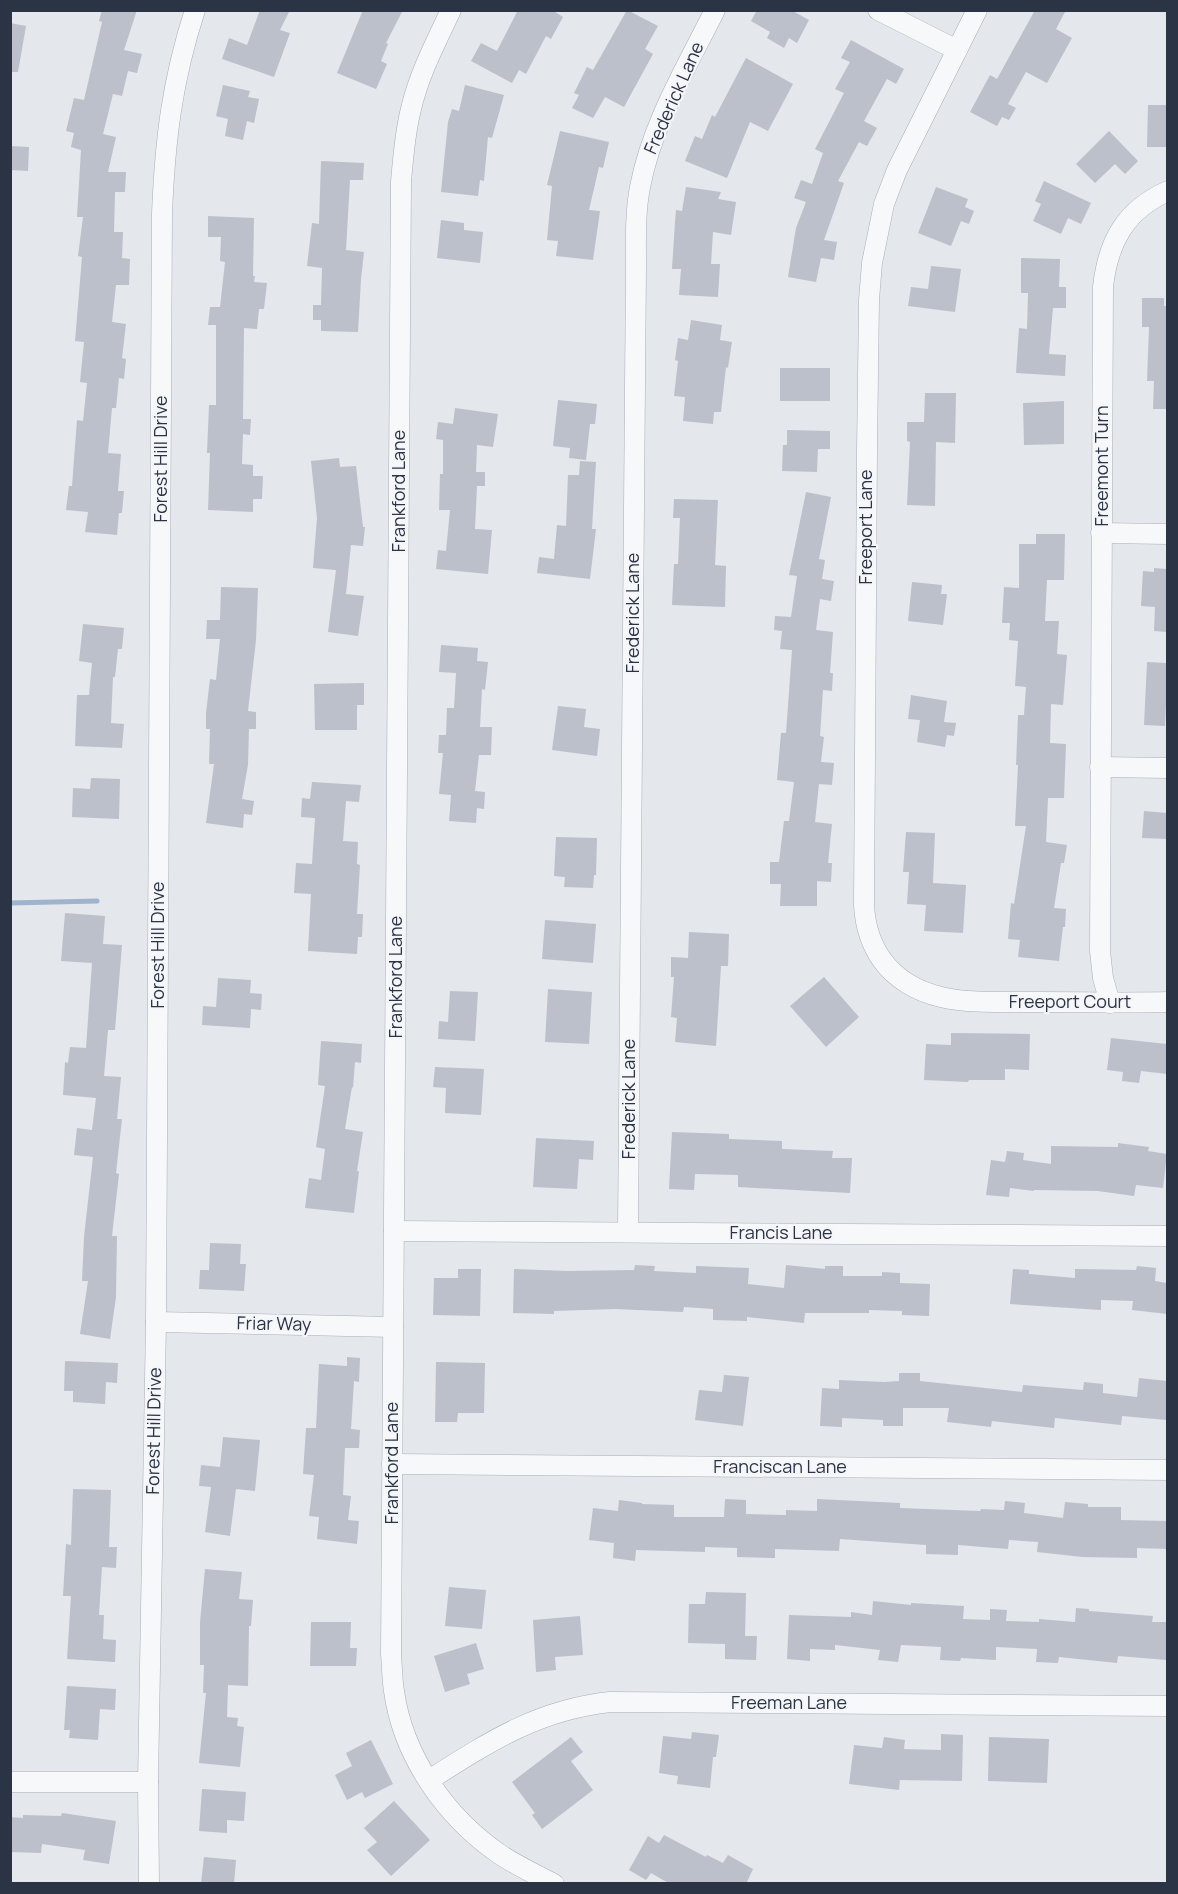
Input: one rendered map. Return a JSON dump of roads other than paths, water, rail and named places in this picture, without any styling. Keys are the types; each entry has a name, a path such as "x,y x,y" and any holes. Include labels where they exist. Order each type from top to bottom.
{"street":[{"name":"Forest Hill Drive","path":"149,1884 148,1782 156,1323 164,174 169,112 195,10"},
{"name":"Frankford Lane","path":"451,10 416,91 407,126 401,182 391,1654 394,1691 409,1742 429,1780 453,1814 482,1841 514,1863 554,1884"},
{"name":"Frederick Lane","path":"628,1232 635,277 638,206 645,167 657,128 715,10"},
{"path":"878,10 957,50"},
{"name":"Freeport Lane","path":"972,1001 932,996 898,977 883,961 872,942 867,930 864,904 867,451 869,300 872,263 882,214 894,178 977,10"},
{"name":"Freemont Turn","path":"1110,1003 1103,978 1100,951 1103,301 1107,262 1115,239 1129,219 1147,203 1167,191"},
{"path":"1101,533 1167,534"},
{"path":"1100,767 1167,768"},
{"name":"Freeport Court","path":"972,1001 1167,1002"},
{"name":"Francis Lane","path":"394,1231 1167,1236"},
{"name":"Friar Way","path":"156,1323 393,1326"},
{"name":"Franciscan Lane","path":"392,1464 1167,1470"},
{"name":"Freeman Lane","path":"429,1780 490,1742 521,1726 567,1710 610,1702 1167,1706"},
{"path":"10,1782 148,1782"}],"waterway":[{"path":"10,903 97,901"}]}
